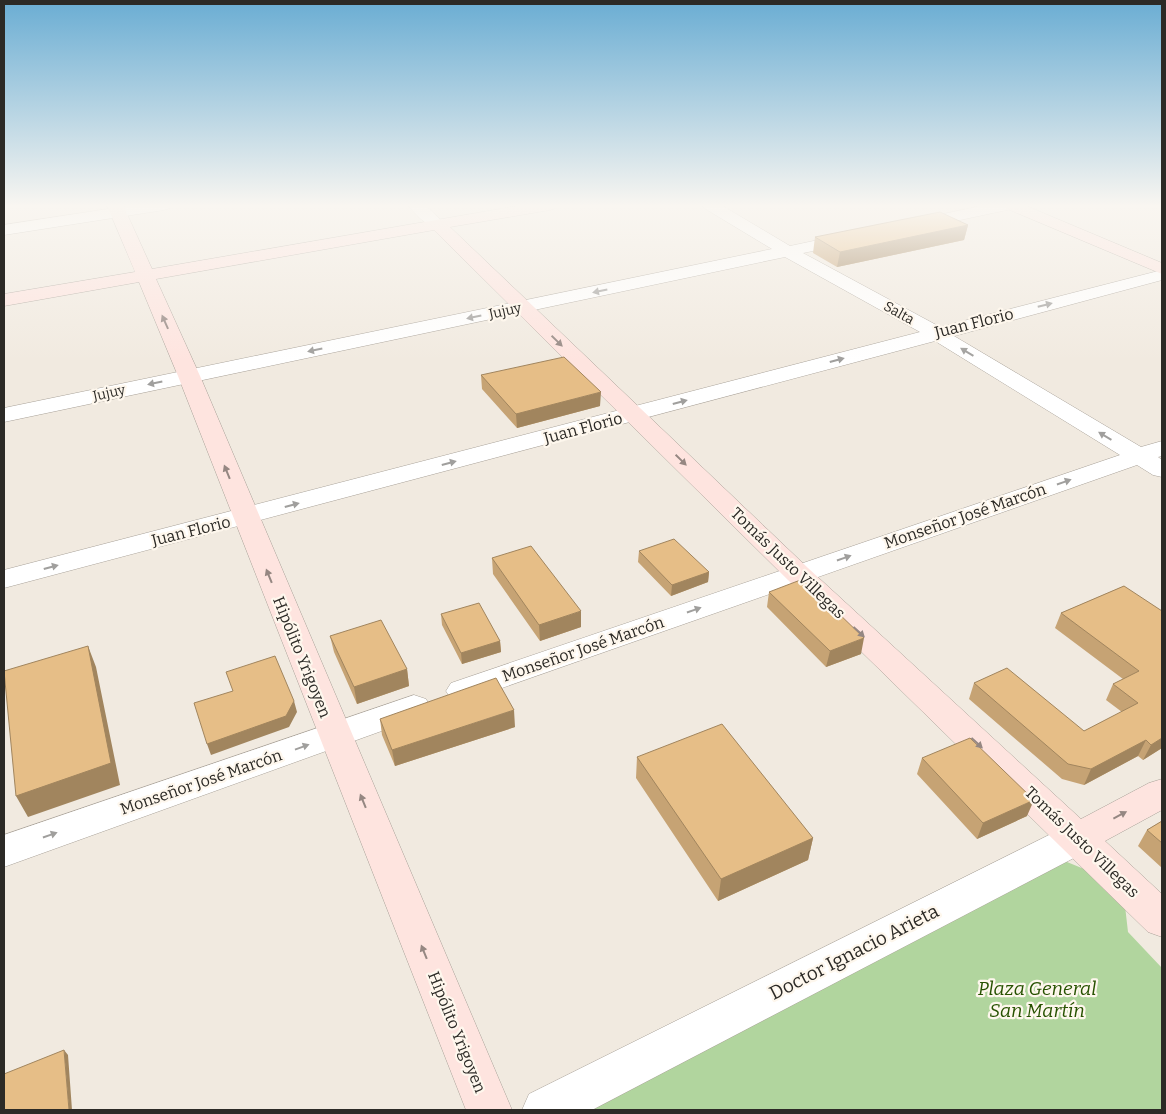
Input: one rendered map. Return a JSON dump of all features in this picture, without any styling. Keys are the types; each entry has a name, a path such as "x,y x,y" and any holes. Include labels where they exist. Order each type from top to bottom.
{"street":[{"name":"Hipólito Yrigoyen","path":"137,257 188,376 489,1110"},
{"path":"4,300 252,257"},
{"name":"Tomás Justo Villegas","path":"470,257 798,574 1162,919"},
{"name":"Jujuy","path":"4,415 759,257"},
{"name":"Salta","path":"798,257 936,333 1162,470"},
{"path":"1133,257 1162,269"},
{"name":"Juan Florio","path":"4,579 1162,275"},
{"name":"Monseñor José Marcón","path":"4,851 1162,448"},
{"name":"Doctor Ignacio Arieta","path":"545,1110 1078,838 1162,792"}],"green space":[{"name":"Plaza General San Martín","path":"1050,862 1067,862 1089,871 1125,906 1128,932 1162,968 1162,1110 586,1110 591,1105"}],"building":[{"path":"564,357 601,392 516,414 481,375"},
{"path":"674,539 709,572 672,585 639,551"},
{"path":"531,546 581,611 539,625 492,558"},
{"path":"803,579 864,638 830,651 769,592"},
{"path":"1124,586 1162,611 1162,738 1151,745 1146,740 1091,769 1068,764 974,683 1007,668 1084,731 1138,703 1113,684 1139,671 1061,613"},
{"path":"479,603 500,641 461,653 441,614"},
{"path":"381,620 407,669 354,687 330,636"},
{"path":"88,646 111,763 16,796 4,671"},
{"path":"275,656 294,701 286,716 207,744 194,703 233,691 226,672"},
{"path":"496,678 514,710 392,750 380,719"},
{"path":"722,724 813,838 721,879 637,757"},
{"path":"970,738 1034,800 983,823 922,758"},
{"path":"1162,821 1162,843 1147,830"},
{"path":"64,1050 69,1110 4,1110 4,1074"}]}
